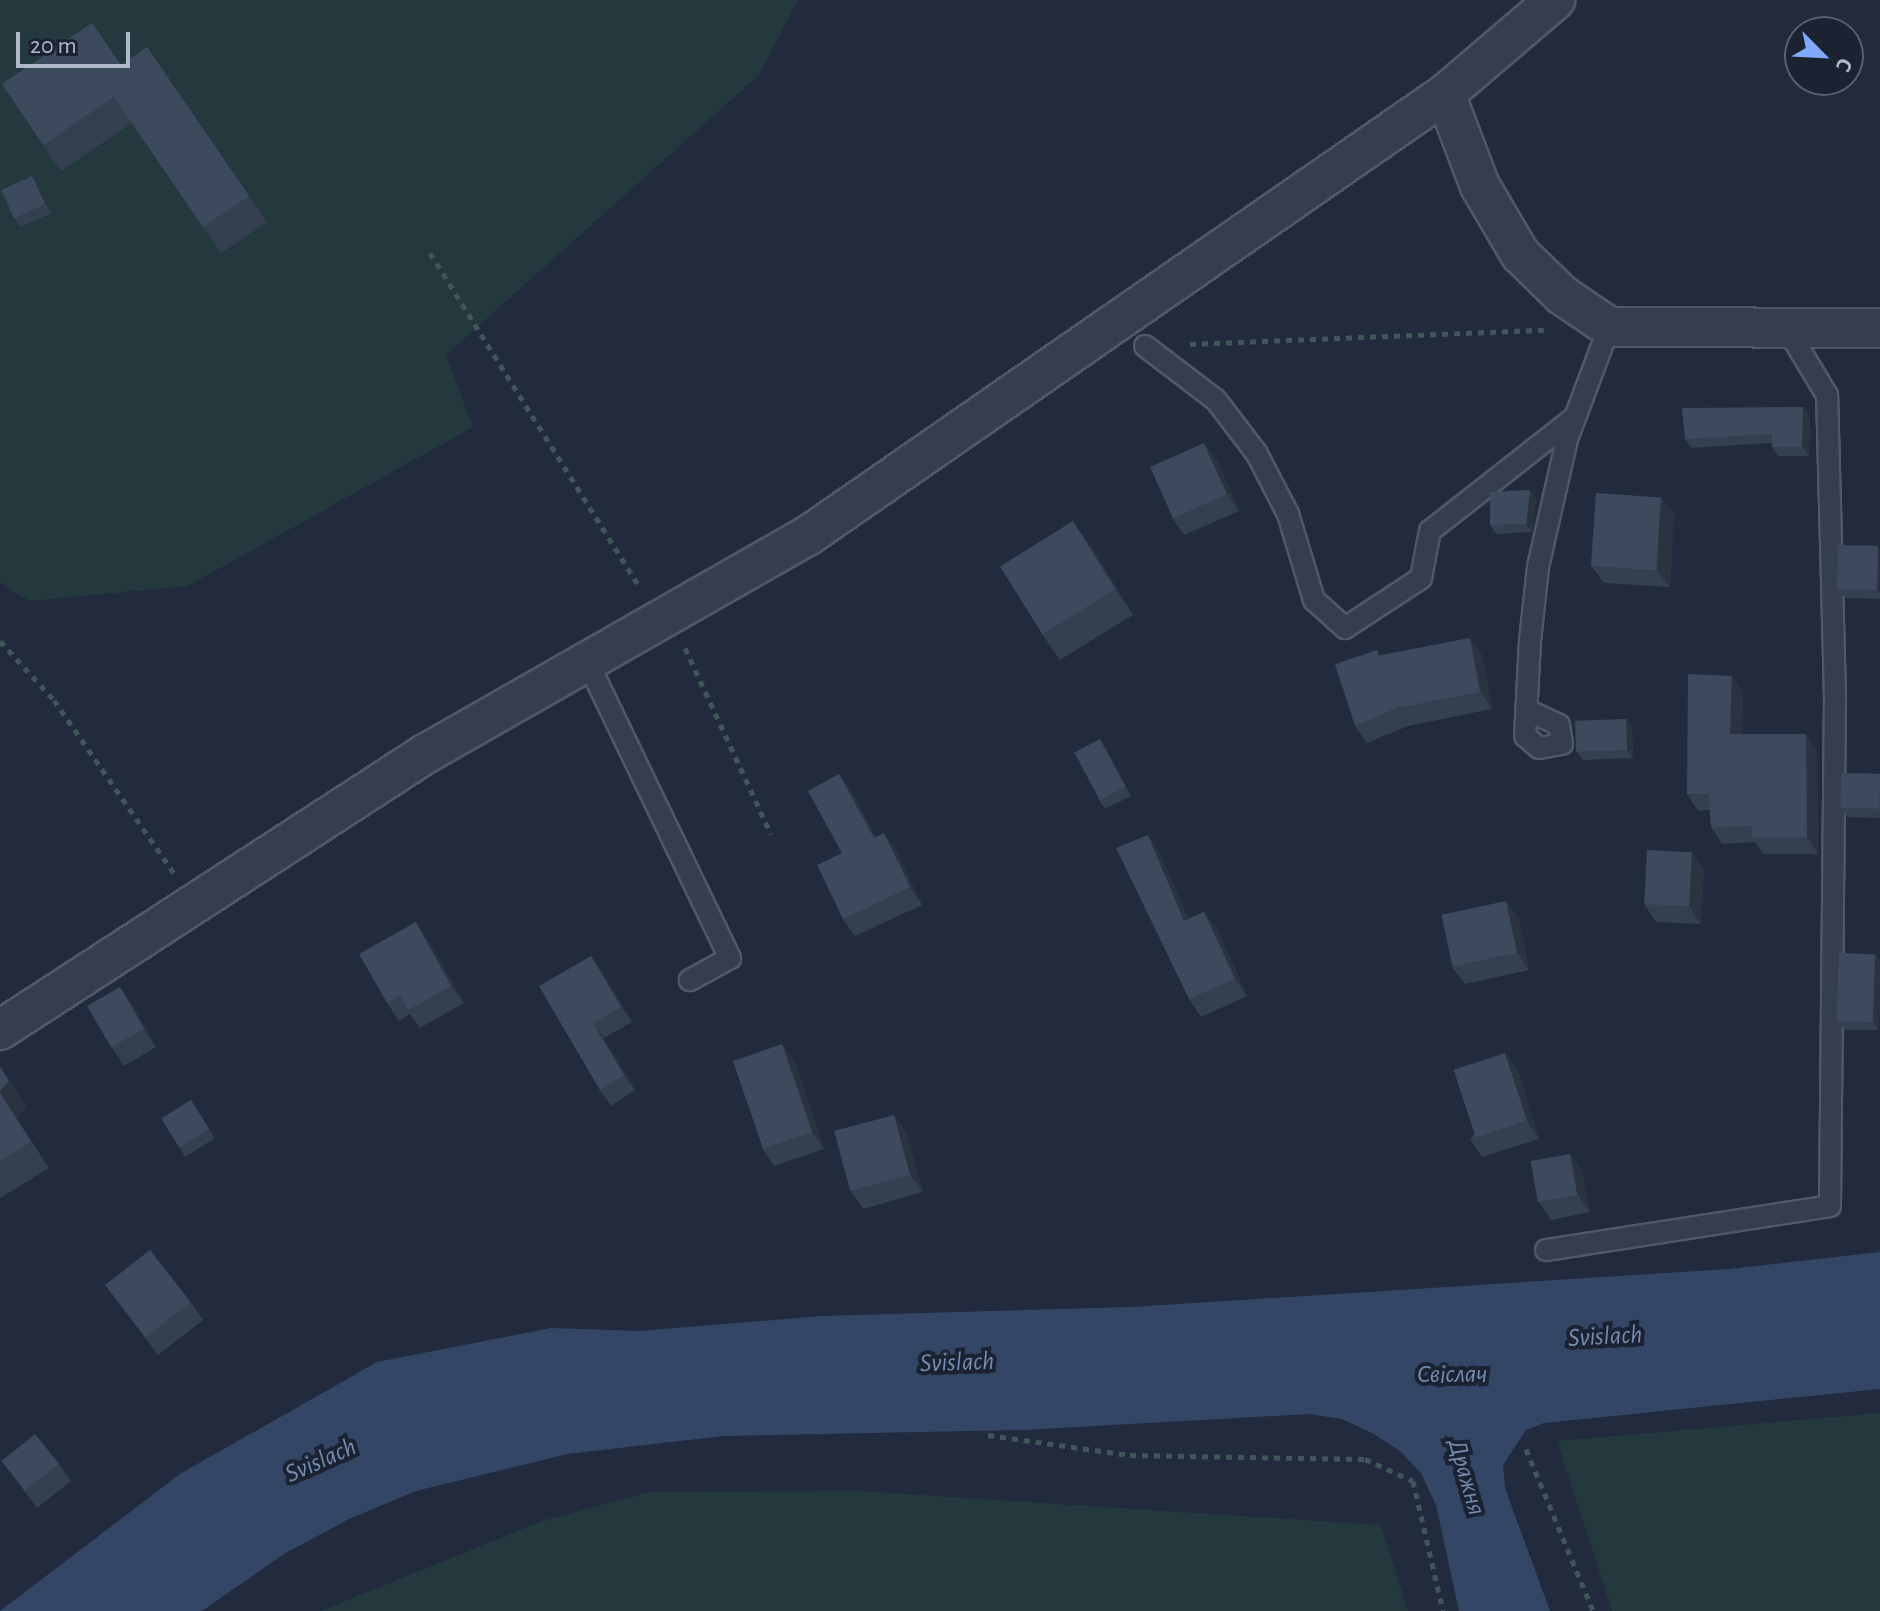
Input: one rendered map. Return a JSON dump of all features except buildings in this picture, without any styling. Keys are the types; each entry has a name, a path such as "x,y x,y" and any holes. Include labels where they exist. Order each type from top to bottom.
{"street":[{"path":"0,1030 425,754 809,535 1445,94 1555,0"},
{"path":"1445,94 1480,186 1520,254 1562,295 1609,327 1880,328"}],"lane":[{"path":"1527,710 1538,567 1574,418 1609,327"},
{"path":"1546,1250 1830,1206 1835,697 1827,395 1786,327"},
{"path":"1145,346 1216,400 1257,454 1288,514 1314,600 1345,628 1421,578 1430,531 1574,418"},
{"path":"587,661 730,958 690,980"}],"path":[{"path":"430,253 615,552 666,616 771,834"},
{"path":"1145,346 1547,329"},
{"path":"0,641 54,700 193,902"},
{"path":"988,1435 1130,1455 1365,1459 1413,1481 1443,1611"},
{"path":"1526,1449 1593,1611"}],"green space":[{"path":"0,0 798,0 759,75 446,355 473,427 188,586 30,601 0,583"},
{"path":"1880,1413 1880,1611 1612,1611 1557,1441"},
{"path":"859,1491 1381,1525 1408,1611 321,1611 542,1521 650,1492"}],"water":[{"name":"Свіслач","path":"1880,1252 1880,1389 1544,1423 1526,1430 1503,1465 1505,1488 1550,1611 1459,1611 1436,1505 1421,1473 1400,1451 1372,1433 1342,1419 1309,1414 1023,1430 724,1436 567,1454 416,1491 349,1519 284,1554 202,1611 0,1611 180,1474 377,1362 551,1328 639,1331 822,1316 1131,1307 1729,1269"}],"water label":[{"name":"Svislach","path":"1605,1337"},
{"name":"Svislach","path":"957,1363"},
{"name":"Svislach","path":"321,1461"},
{"name":"Дражня","path":"1466,1477"}]}
